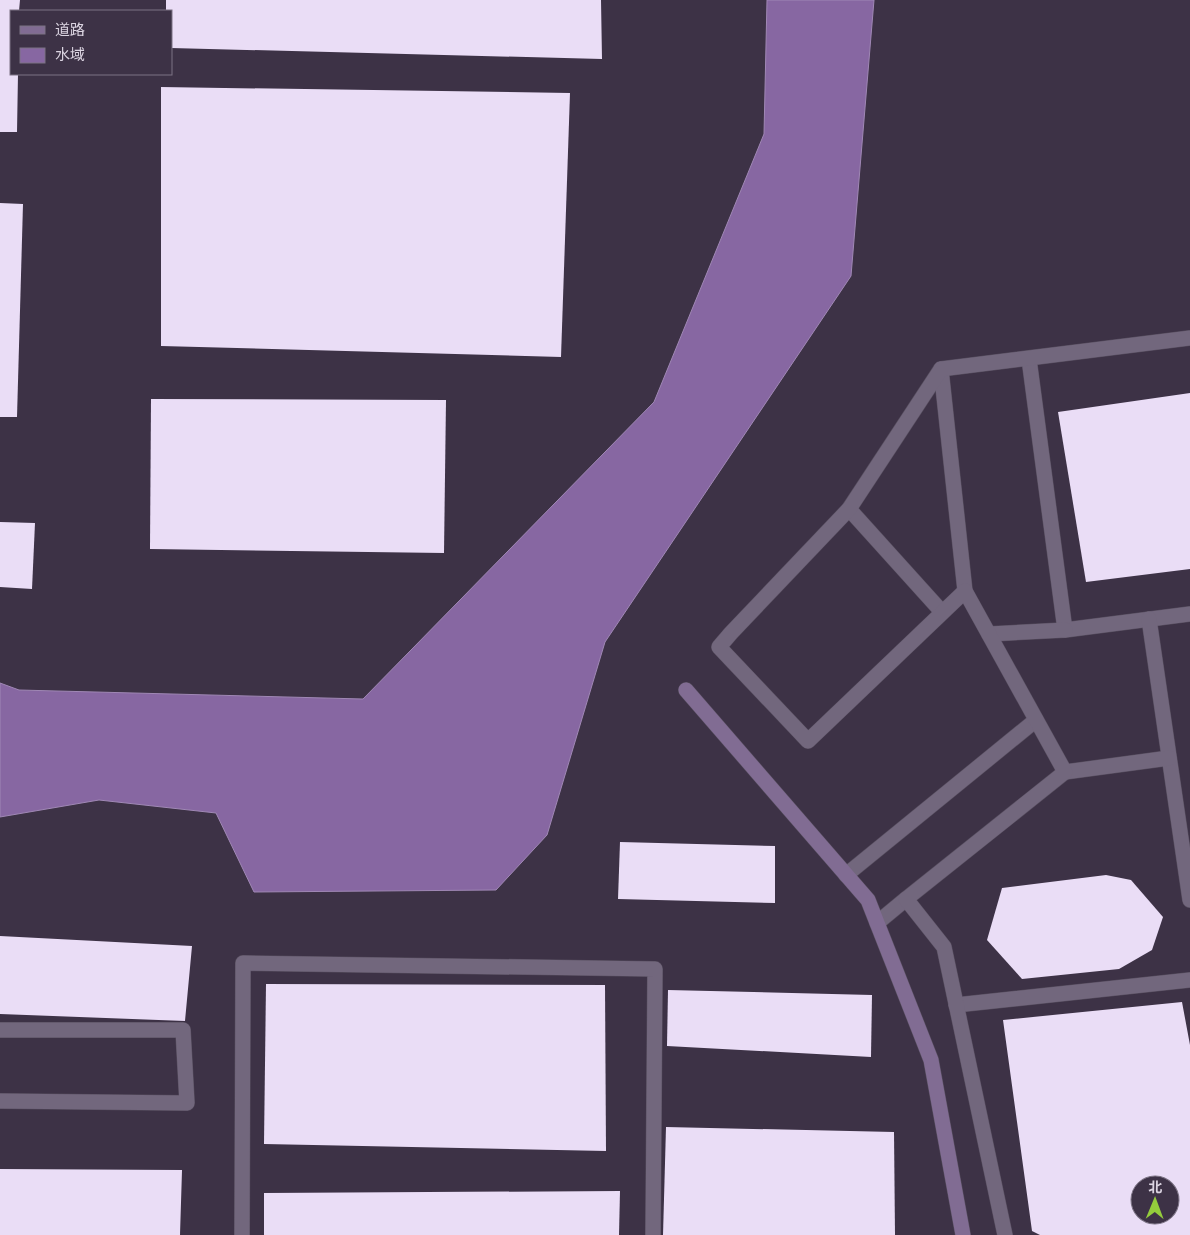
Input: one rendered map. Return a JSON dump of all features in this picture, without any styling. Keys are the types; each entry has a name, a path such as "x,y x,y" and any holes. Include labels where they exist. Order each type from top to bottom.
{"street":[{"path":"964,591 808,741 719,647 849,509 941,370 1190,338"},
{"path":"1028,358 1065,630"},
{"path":"941,370 964,591 1065,772"},
{"path":"849,509 942,612"},
{"path":"989,634 1065,630 1190,614"},
{"path":"1149,619 1190,900"},
{"path":"686,690 868,900 931,1060 963,1235"},
{"path":"846,875 1036,720"},
{"path":"877,923 1065,772 1169,758"},
{"path":"906,899 944,947 1005,1235"},
{"path":"242,1235 243,963 654,969 653,1235"},
{"path":"956,1005 1190,980"},
{"path":"0,1030 183,1030 187,1103 0,1101"}],"water":[{"path":"767,0 874,0 851,276 605,642 547,835 496,890 254,892 216,813 99,800 0,817 0,683 19,690 363,699 654,402 764,134"}],"building":[{"path":"0,0 20,0 19,10 10,10 10,75 18,75 17,132 0,132"},
{"path":"166,0 601,0 602,59 172,48 172,10 166,10"},
{"path":"161,87 570,93 561,357 161,346"},
{"path":"0,203 23,204 17,417 0,417"},
{"path":"1190,393 1190,569 1086,582 1058,412"},
{"path":"151,399 446,400 444,553 150,549"},
{"path":"0,522 35,523 32,589 0,587"},
{"path":"620,842 775,846 775,903 618,899"},
{"path":"1106,875 1131,880 1163,917 1152,950 1119,969 1022,979 987,940 1002,888"},
{"path":"0,936 192,946 185,1021 0,1014"},
{"path":"266,984 605,985 606,1151 264,1144"},
{"path":"668,990 872,995 871,1057 667,1046"},
{"path":"1182,1002 1190,1045 1190,1235 1040,1235 1032,1231 1003,1020"},
{"path":"666,1127 894,1132 895,1235 663,1235"},
{"path":"0,1169 182,1170 180,1235 0,1235"},
{"path":"620,1191 619,1235 264,1235 264,1193"}]}
